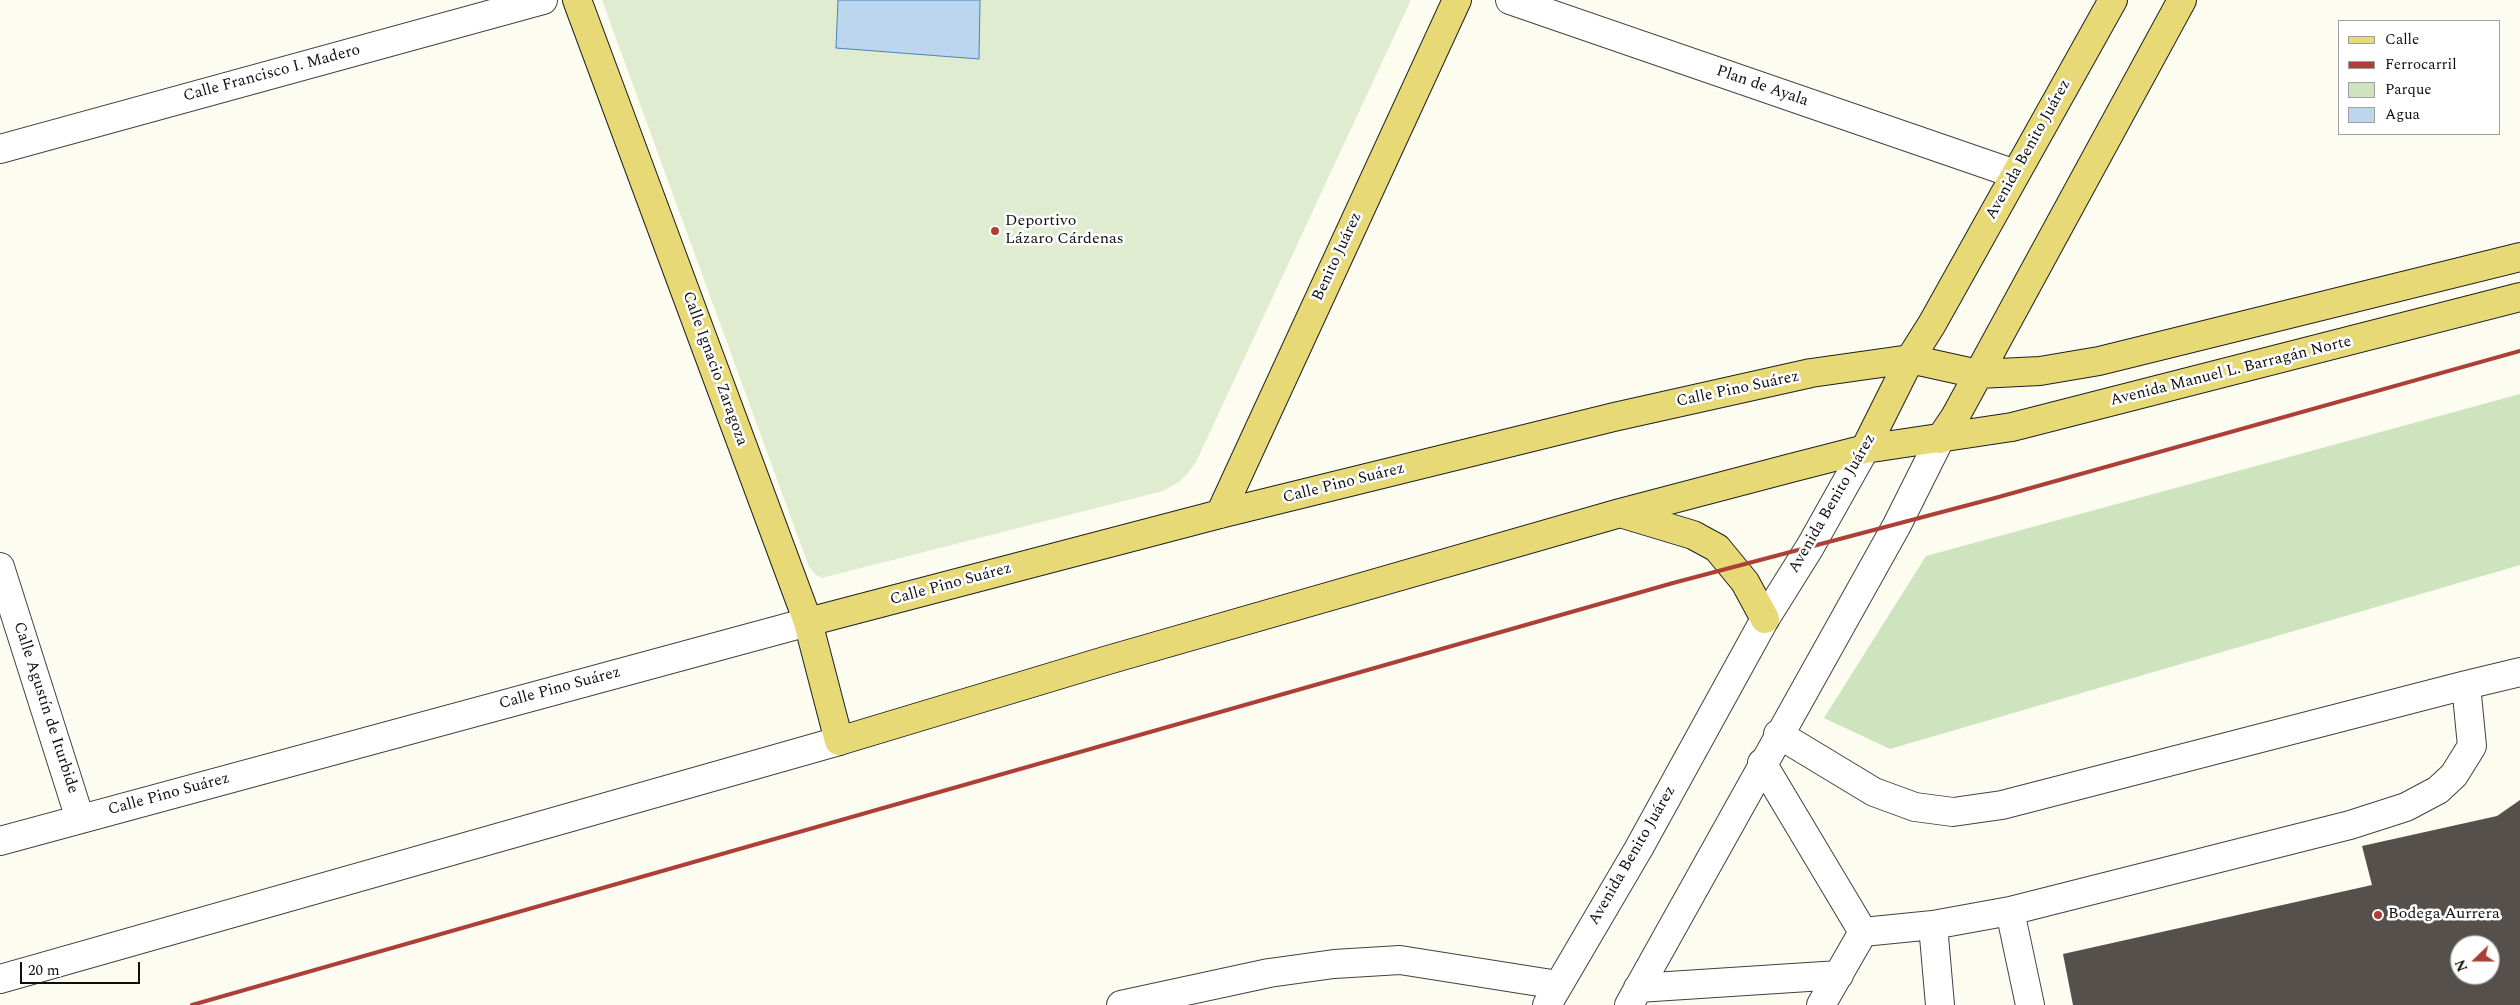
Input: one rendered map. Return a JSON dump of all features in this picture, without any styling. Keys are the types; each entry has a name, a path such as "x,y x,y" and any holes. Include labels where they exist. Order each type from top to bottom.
{"main road":[{"name":"Calle Ignacio Zaragoza","path":"577,0 808,622 839,741"},
{"name":"Benito Juárez","path":"1220,514 1457,0"},
{"name":"Avenida Benito Juárez","path":"1865,449 1910,359 1932,324 2113,0"},
{"path":"1940,439 1955,417 2182,0"},
{"path":"1910,359 1978,374 2040,371 2099,361 2520,257"},
{"name":"Avenida Manuel L. Barragán Norte","path":"1865,449 2012,427 2520,297"},
{"name":"Calle Pino Suárez","path":"808,622 1220,514 1709,396 1811,373 1910,359"},
{"path":"839,741 1108,660 1620,514 1865,449"},
{"path":"1620,514 1693,535 1718,548 1745,582 1765,618"}],"street":[{"name":"Calle Francisco I. Madero","path":"0,149 544,0"},
{"name":"Plan de Ayala","path":"1510,0 2015,174"},
{"path":"1633,997 1778,734 1897,524 1940,439"},
{"name":"Avenida Benito Juárez","path":"1553,995 1639,848 1765,618 1810,547 1865,449"},
{"name":"Calle Agustín de Iturbide","path":"0,567 80,819"},
{"name":"Calle Pino Suárez","path":"0,841 808,622"},
{"path":"1778,734 1874,792 1916,807 1953,812 2002,805 2520,672"},
{"path":"1862,932 1933,925 2010,911 2350,825 2406,807 2438,790 2454,775 2472,746 2466,685"},
{"path":"0,979 839,741"},
{"path":"1762,763 1862,932"},
{"path":"2010,911 2030,1005"},
{"path":"1933,925 1940,1005"},
{"path":"1821,1005 1862,932"},
{"path":"1121,1005 1269,974 1334,964 1400,960 1553,995"},
{"path":"1633,997 1839,975"}],"green space":[{"name":"Deportivo Lázaro Cárdenas","path":"602,0 1411,0 1196,462 1179,482 1163,491 822,578 816,575 809,567"},
{"path":"2520,394 2520,565 1890,749 1824,718 1926,556"}],"water":[{"path":"838,0 980,0 979,59 836,48"}],"building":[{"name":"Bodega Aurrera","path":"2520,800 2520,1005 2073,1005 2063,954 2372,885 2362,846 2497,816"}],"railway":[{"path":"192,1005 1673,583 1995,498 2520,351"}],"place":[{"name":"Deportivo Lázaro Cárdenas","path":"995,231"},
{"name":"Bodega Aurrera","path":"2378,915"}]}
